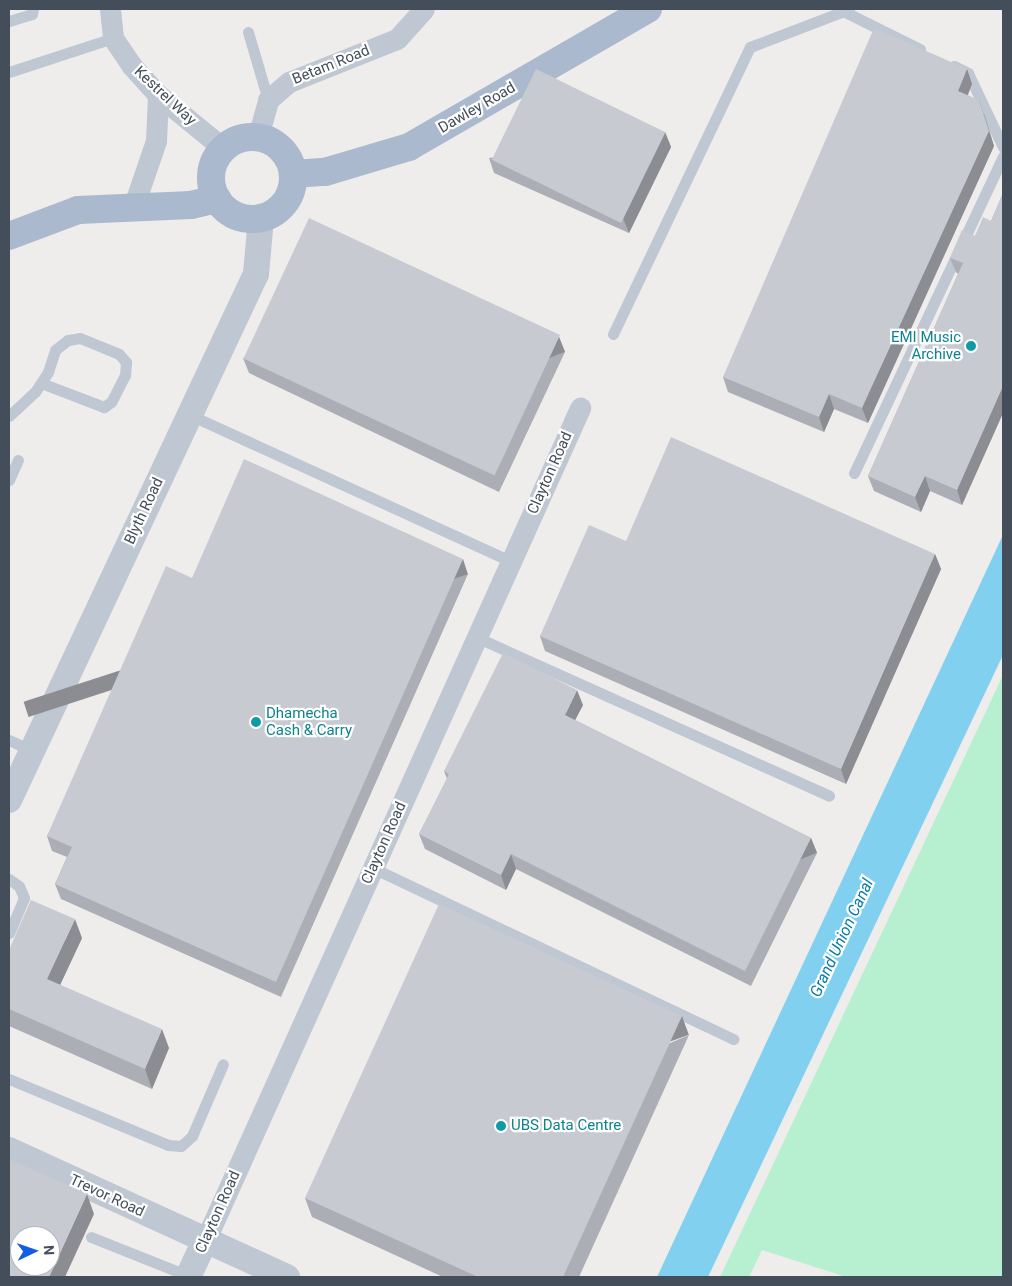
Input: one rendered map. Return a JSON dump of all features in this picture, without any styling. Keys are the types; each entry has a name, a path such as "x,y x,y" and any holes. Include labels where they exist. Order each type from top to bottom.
{"main road":[{"name":"Dawley Road","path":"293,174 325,172 409,147 648,9"},
{"path":"258,136 272,139 282,148 293,174 290,193 282,207 261,218 245,219 229,213 217,200 211,183 214,166 223,148 240,138 258,136"},
{"path":"9,236 78,210 191,205 217,200"}],"street":[{"name":"Kestrel Way","path":"110,9 113,38 132,66 158,95 223,148"},
{"name":"Betam Road","path":"268,100 289,82 397,38 424,9"},
{"path":"133,208 156,141 158,95"},
{"path":"258,136 268,100"},
{"name":"Blyth Road","path":"9,800 20,745 190,415 256,274 262,239 261,218"},
{"name":"Clayton Road","path":"188,1276 580,408"},
{"name":"Trevor Road","path":"9,1150 287,1277"}],"lane":[{"path":"9,21 32,14 33,9"},
{"path":"614,334 750,47 846,10 968,73 1003,148"},
{"path":"248,32 268,100"},
{"path":"9,72 113,38"},
{"path":"854,473 1003,156"},
{"path":"9,416 41,383 55,350 68,340 80,338 119,354 126,362 125,375 111,402 104,407 41,383"},
{"path":"190,415 511,561"},
{"path":"9,480 18,460"},
{"path":"476,637 829,796"},
{"path":"373,868 733,1039"},
{"path":"9,879 19,886 24,898 9,933"},
{"path":"9,1078 168,1144 181,1146 192,1136 223,1064"},
{"path":"91,1236 188,1276"}],"green space":[{"path":"1003,675 1003,1277 846,1277 762,1250 749,1277 720,1277"}],"water":[{"name":"Grand Union Canal","path":"1003,480 1003,655 708,1277 657,1277 1002,537"}],"building":[{"path":"874,28 967,69 958,91 979,100 989,131 862,408 829,394 819,417 723,377"},
{"path":"536,69 665,132 621,223 492,160"},
{"name":"EMI Music Archive","path":"1003,193 1003,386 957,490 925,476 915,497 868,476 963,263 950,258 962,230 975,236 983,217 991,221"},
{"path":"309,218 560,335 495,476 243,358"},
{"path":"671,437 935,554 841,769 540,636 589,525 626,541"},
{"name":"Dhamecha Cash & Carry","path":"244,459 463,559 276,982 55,884 72,847 47,836 166,566 192,578"},
{"path":"503,653 577,690 565,715 811,838 745,971 511,854 501,875 419,834 449,774 444,771"},
{"path":"31,900 75,919 47,979 162,1029 145,1069 9,1009 9,950"},
{"name":"UBS Data Centre","path":"439,904 682,1016 563,1277 478,1277 305,1198"},
{"path":"9,1159 87,1194 60,1253 60,1226 10,1226 10,1276 49,1277 9,1277"}],"place":[{"name":"EMI Music Archive","path":"971,346"},
{"name":"Dhamecha Cash & Carry","path":"256,722"},
{"name":"UBS Data Centre","path":"501,1126"}]}
